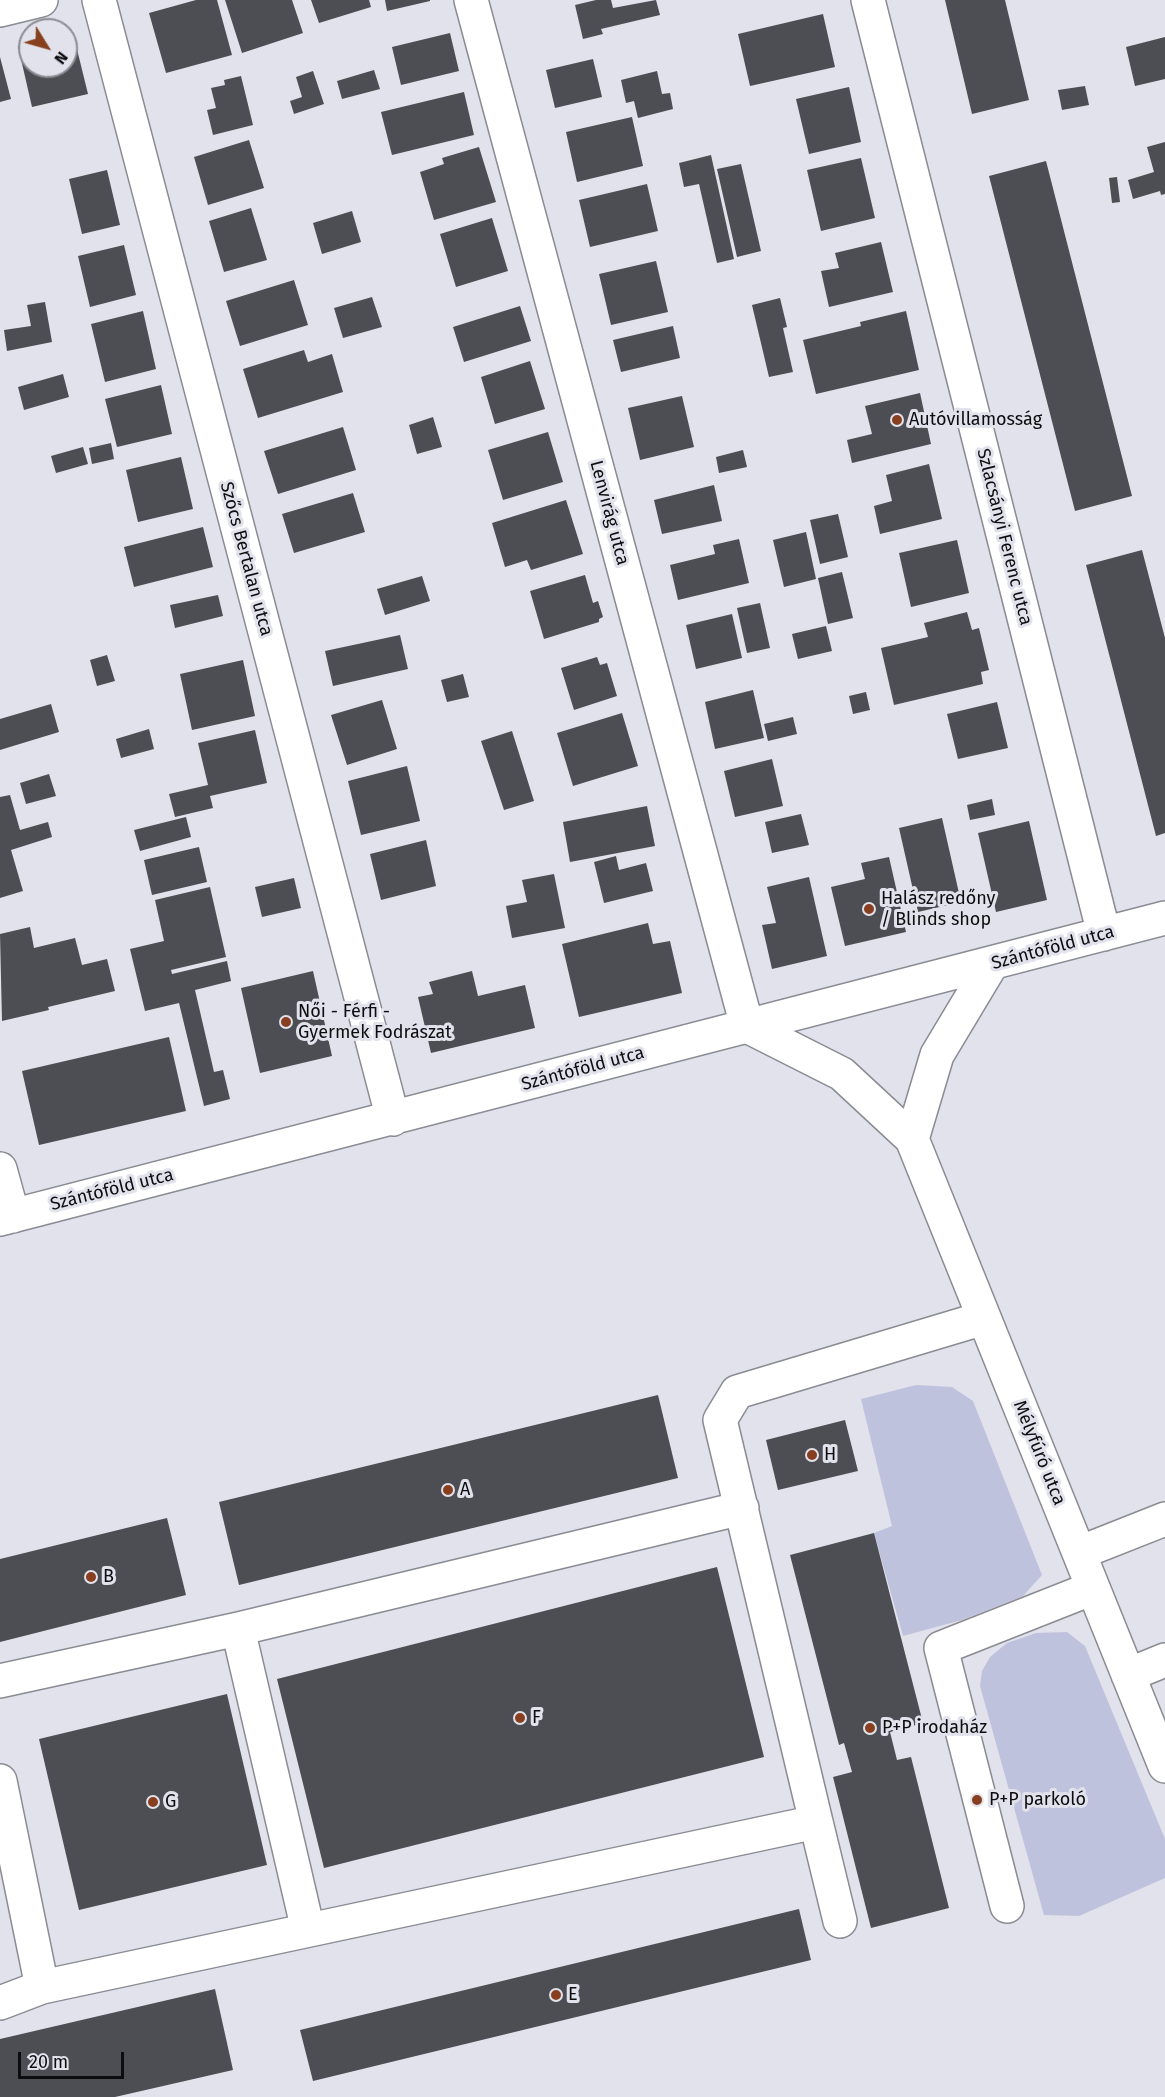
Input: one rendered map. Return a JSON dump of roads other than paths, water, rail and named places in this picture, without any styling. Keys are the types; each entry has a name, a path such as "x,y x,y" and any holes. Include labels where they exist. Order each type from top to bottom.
{"street":[{"path":"0,10 41,0"},
{"name":"Szőcs Bertalan utca","path":"99,0 393,1119"},
{"name":"Lenvirág utca","path":"471,0 747,1026"},
{"name":"Szlacsányi Ferenc utca","path":"868,0 1104,934"},
{"name":"Szántóföld utca","path":"6,1217 991,965 1165,918"},
{"path":"912,1139 937,1055 991,965"},
{"name":"Mélyfúró utca","path":"747,1026 842,1074 912,1139 1165,1766"},
{"path":"0,1169 6,1217"},
{"path":"840,1921 720,1420 737,1392 984,1318"},
{"path":"0,1681 238,1629 741,1508"},
{"path":"1079,1553 1165,1519"},
{"path":"1007,1906 941,1648 1093,1588"},
{"path":"238,1629 308,1930"},
{"path":"1128,1675 1165,1660"},
{"path":"0,1781 42,1987"},
{"path":"0,2003 42,1987 816,1822"}],"place":[{"name":"Autóvillamosság","path":"897,420"},
{"name":"Halász redőny / Blinds shop","path":"869,909"},
{"name":"Női - Férfi - Gyermek Fodrászat","path":"286,1022"},
{"name":"H","path":"812,1455"},
{"name":"A","path":"448,1490"},
{"name":"B","path":"91,1577"},
{"name":"F","path":"520,1718"},
{"name":"P+P irodaház","path":"870,1728"},
{"name":"P+P parkoló","path":"977,1800"},
{"name":"G","path":"153,1802"},
{"name":"E","path":"556,1995"}]}
